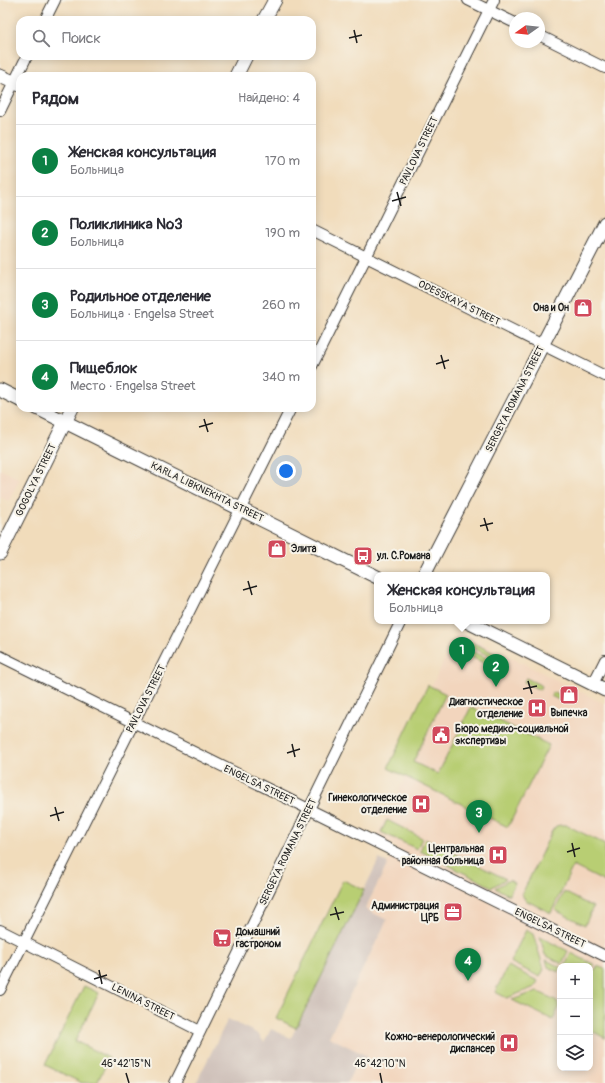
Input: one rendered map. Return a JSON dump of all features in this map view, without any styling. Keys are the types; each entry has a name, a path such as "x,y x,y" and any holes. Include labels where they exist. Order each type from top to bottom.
{"street":[{"path":"47,16 55,0"},
{"path":"266,16 275,0"},
{"path":"468,0 509,20"},
{"name":"PAVLOVA STREET","path":"316,358 494,0"},
{"path":"545,38 605,68"},
{"path":"21,72 26,60"},
{"path":"238,72 244,60"},
{"path":"0,76 16,84"},
{"path":"0,111 16,86"},
{"name":"SERGEYA ROMANA STREET","path":"426,572 605,222"},
{"name":"ODESSKAYA STREET","path":"316,232 605,376"},
{"path":"0,390 16,398"},
{"name":"KARLA LIBKNEKHTA STREET","path":"45,412 374,576"},
{"name":"GOGOLYA STREET","path":"0,553 70,412"},
{"name":"PAVLOVA STREET","path":"0,990 289,412"},
{"name":"SERGEYA ROMANA STREET","path":"175,1083 400,624"},
{"path":"472,624 605,690"},
{"name":"ENGELSA STREET","path":"0,656 605,956"},
{"path":"593,684 605,660"},
{"name":"LENINA STREET","path":"0,930 200,1031"}],"shaded area":[{"path":"0,469 20,479 9,501 0,497"},
{"name":"Центральная районная больница","path":"458,631 605,704 605,1083 347,1083 356,1064 329,1038 387,920 365,910 396,847 376,837 446,694 431,687"},
{"path":"379,859 388,863 365,909 387,920 329,1037 367,1056 362,1067 356,1064 347,1083 196,1083 228,1019 258,1034 264,1042 271,1029 291,1038"}],"green space":[{"path":"465,639 496,654 494,658 463,643"},
{"path":"462,646 492,661 490,666 459,651"},
{"path":"526,678 542,686 540,690 524,682"},
{"path":"428,685 446,694 413,762 438,774 471,707 549,745 508,827 388,768"},
{"path":"554,692 569,700 567,704 551,696"},
{"path":"387,820 422,838 417,849 381,832"},
{"path":"566,825 605,844 605,882 573,866 551,913 525,900 522,894 552,831 556,826"},
{"path":"425,839 506,879 492,887 420,851"},
{"path":"343,880 364,890 296,1028 276,1018"},
{"path":"509,880 515,883 509,895 495,888"},
{"path":"564,892 593,907 585,925 555,910"},
{"path":"526,930 533,934 544,969 540,977 510,962"},
{"path":"540,937 568,951 562,963 545,955"},
{"path":"571,953 591,963 566,963"},
{"path":"546,960 557,966 557,972 548,967"},
{"path":"508,966 538,981 535,987 507,998 495,992"},
{"path":"597,966 605,969 605,1038 593,1032 593,971"},
{"path":"84,986 99,993 75,1041 109,1058 97,1083 82,1083 45,1065"},
{"path":"537,991 557,1001 557,1012 553,1020 512,1000"}],"place":[{"name":"Она и Он","path":"583,308"},
{"name":"Элита","path":"277,549"},
{"name":"ул. С.Романа","path":"363,556"},
{"name":"Женская консультация","path":"462,670"},
{"name":"Поликлиника №3","path":"496,687"},
{"name":"Выпечка","path":"569,695"},
{"name":"Диагностическое отделение","path":"537,708"},
{"name":"Бюро медико-социальной экспертизы","path":"441,735"},
{"name":"Гинекологическое отделение","path":"421,804"},
{"name":"Родильное отделение","path":"479,833"},
{"name":"Центральная районная больница","path":"498,855"},
{"name":"Администрация ЦРБ","path":"453,912"},
{"name":"Домашний гастроном","path":"222,938"},
{"name":"Пищеблок","path":"468,981"},
{"name":"Кожно-венерологический диспансер","path":"509,1043"}]}
